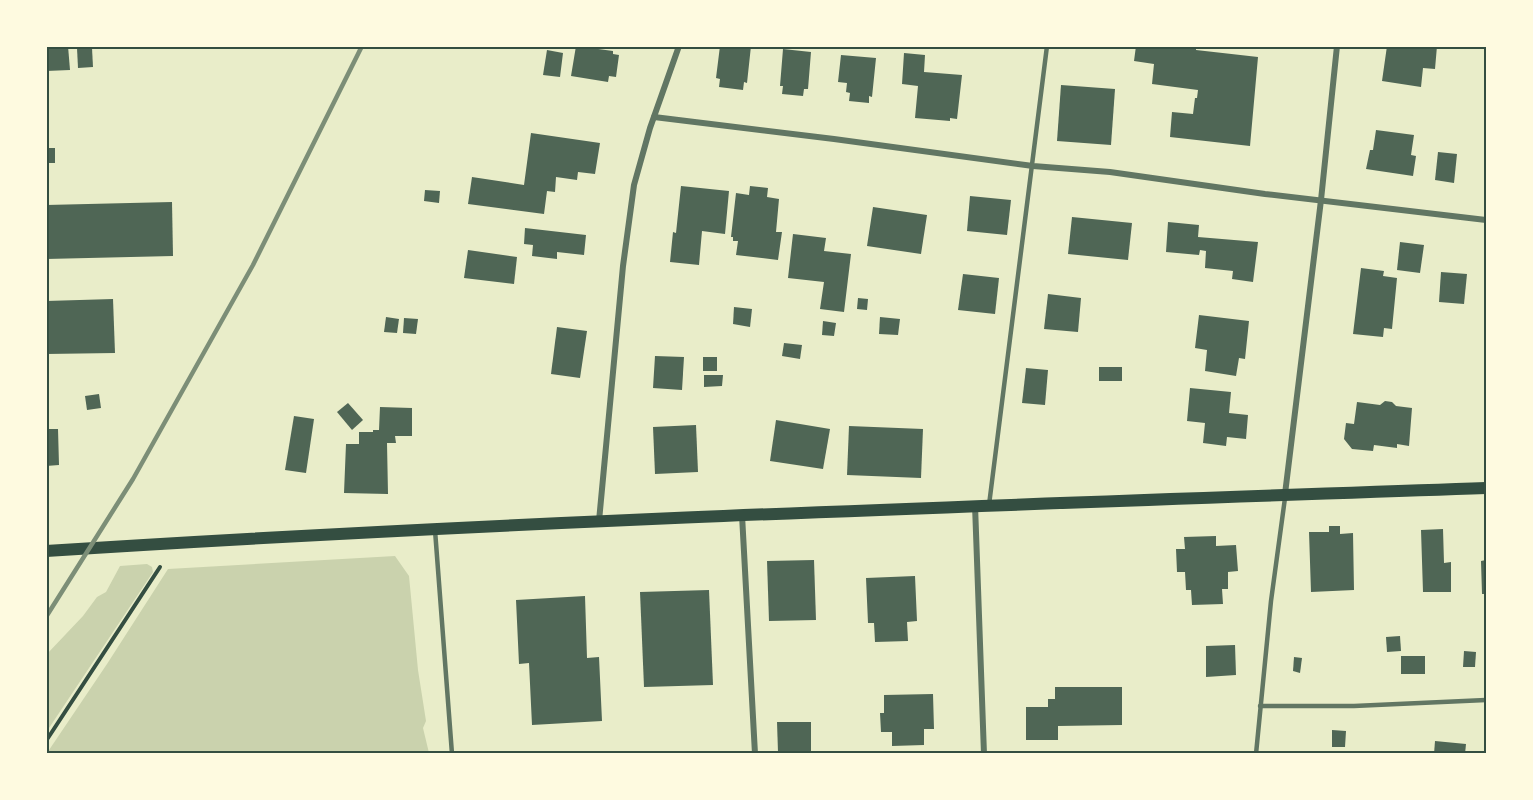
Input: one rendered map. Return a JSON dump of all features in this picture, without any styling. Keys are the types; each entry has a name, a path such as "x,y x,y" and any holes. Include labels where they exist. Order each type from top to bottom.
{"main road":[{"path":"46,551 599,521 975,505 1486,488"}],"street":[{"path":"599,521 623,266 634,185 654,117 679,46"},
{"path":"1285,495 1321,200 1337,46"},
{"path":"654,117 1033,166 1110,172 1486,220"},
{"path":"975,505 984,753"},
{"path":"742,515 755,753"}],"lane":[{"path":"989,505 1047,46"},
{"path":"1256,753 1271,601 1285,495"},
{"path":"435,530 452,753"},
{"path":"1260,706 1354,706 1486,700"}],"path":[{"path":"46,741 160,567"}],"green space":[{"path":"395,556 409,576 418,670 426,721 423,728 429,753 47,753 168,569"},
{"path":"147,564 152,567 153,572 47,731 47,654 83,616 97,597 106,592 120,566"}],"building":[{"path":"46,46 68,46 70,70 46,71"},
{"path":"576,46 613,51 613,54 619,55 616,77 609,76 608,82 571,76"},
{"path":"720,46 751,46 747,83 744,82 743,90 719,87 720,79 716,78"},
{"path":"1136,46 1196,46 1196,50 1258,57 1250,146 1170,137 1172,112 1193,114 1198,90 1152,84 1154,64 1134,61"},
{"path":"1387,46 1437,46 1435,69 1423,68 1421,87 1382,81"},
{"path":"77,48 92,48 93,67 78,68"},
{"path":"783,49 811,52 808,89 804,89 803,96 782,94 783,86 780,86"},
{"path":"547,50 563,53 560,77 543,75"},
{"path":"904,53 925,55 924,72 962,75 957,119 950,118 950,121 915,118 918,86 902,84"},
{"path":"841,55 876,58 872,97 869,96 869,103 849,101 850,93 846,92 847,83 838,82"},
{"path":"1061,85 1115,89 1111,145 1057,141"},
{"path":"1376,130 1414,135 1411,155 1416,156 1413,176 1366,169 1370,150 1373,150"},
{"path":"531,133 600,143 595,174 578,172 577,180 556,177 555,192 547,191 544,214 468,204 472,177 524,185"},
{"path":"46,148 55,148 55,163 46,163"},
{"path":"1438,152 1457,154 1454,183 1435,180"},
{"path":"681,186 729,191 725,234 702,231 699,265 670,262"},
{"path":"750,186 768,188 767,197 779,199 776,232 782,232 778,260 736,255 738,241 733,241 731,237 736,193 749,195"},
{"path":"425,190 440,191 439,203 424,201"},
{"path":"970,196 1011,200 1007,235 967,231"},
{"path":"172,202 173,256 46,259 46,205"},
{"path":"873,207 927,215 921,254 867,246"},
{"path":"1072,217 1132,223 1128,260 1068,254"},
{"path":"1168,222 1199,225 1198,237 1258,242 1253,282 1232,279 1233,271 1205,268 1206,251 1200,250 1199,255 1166,252"},
{"path":"525,228 586,235 584,255 557,252 557,259 532,256 533,245 524,244"},
{"path":"793,234 826,238 824,251 851,254 844,312 820,309 824,282 788,278"},
{"path":"1400,242 1424,245 1420,273 1397,270"},
{"path":"468,250 517,257 514,284 464,278"},
{"path":"1361,268 1384,271 1383,276 1397,278 1392,329 1384,328 1383,337 1353,334"},
{"path":"1441,272 1467,274 1464,304 1439,302"},
{"path":"963,274 999,278 995,314 958,310"},
{"path":"1048,294 1081,298 1078,332 1044,329"},
{"path":"858,298 868,299 867,310 857,309"},
{"path":"113,299 115,353 46,354 46,301"},
{"path":"734,307 752,309 750,327 733,324"},
{"path":"1199,315 1249,321 1245,359 1239,358 1236,376 1205,371 1207,350 1195,348"},
{"path":"386,317 399,319 397,333 384,332"},
{"path":"880,317 900,319 898,335 879,334"},
{"path":"404,318 418,319 416,334 403,333"},
{"path":"823,321 836,323 834,336 822,335"},
{"path":"557,327 587,331 580,378 551,374"},
{"path":"784,343 802,345 800,359 782,356"},
{"path":"655,356 684,357 682,390 653,388"},
{"path":"703,357 717,357 717,371 703,371"},
{"path":"1099,367 1122,367 1122,381 1099,381"},
{"path":"1026,368 1048,370 1045,405 1022,403"},
{"path":"704,375 723,375 722,386 704,387"},
{"path":"1190,388 1231,392 1229,413 1248,415 1246,439 1227,437 1226,446 1203,443 1205,423 1187,421"},
{"path":"99,394 101,408 87,410 85,396"},
{"path":"1385,401 1392,402 1396,406 1412,408 1409,446 1397,444 1397,448 1374,445 1373,451 1352,449 1344,439 1346,423 1354,424 1357,402 1380,405"},
{"path":"348,403 363,420 352,430 337,412"},
{"path":"46,407 49,407 49,429 58,429 59,465 46,466"},
{"path":"380,407 412,408 412,436 395,436 396,443 387,443 388,494 344,493 346,444 359,444 359,432 379,430"},
{"path":"294,416 314,419 306,473 285,470"},
{"path":"776,420 830,429 823,469 770,461"},
{"path":"696,425 698,472 655,474 653,427"},
{"path":"849,426 923,429 921,478 847,475"},
{"path":"1329,526 1340,526 1340,534 1353,533 1354,590 1311,592 1309,532 1329,532"},
{"path":"1443,529 1444,563 1451,562 1451,592 1423,592 1421,530"},
{"path":"1216,536 1216,546 1236,545 1238,571 1228,572 1228,589 1222,589 1223,604 1192,605 1191,590 1186,590 1185,572 1177,572 1176,549 1185,549 1184,537"},
{"path":"814,560 816,620 769,621 767,561"},
{"path":"1486,560 1486,594 1482,594 1481,561"},
{"path":"915,576 917,621 907,622 908,641 875,642 874,623 868,623 866,578"},
{"path":"709,590 713,685 644,687 640,592"},
{"path":"585,596 587,658 599,657 602,721 532,725 529,663 519,664 516,600"},
{"path":"1400,636 1401,651 1387,652 1386,637"},
{"path":"1235,645 1236,675 1206,677 1206,646"},
{"path":"1464,651 1476,652 1475,667 1463,667"},
{"path":"1401,656 1425,656 1425,674 1401,674"},
{"path":"1294,657 1302,658 1300,673 1293,671"},
{"path":"1055,687 1122,687 1122,725 1058,726 1058,740 1026,740 1026,707 1048,707 1048,699 1055,699"},
{"path":"933,694 934,729 924,729 924,745 892,746 892,732 881,732 880,713 884,713 884,695"},
{"path":"777,722 811,722 811,752 778,752"},
{"path":"1332,730 1346,731 1345,747 1332,747"},
{"path":"1435,741 1466,744 1465,754 1434,754"}],"railway":[{"path":"46,617 133,479 253,265 362,46"}]}
